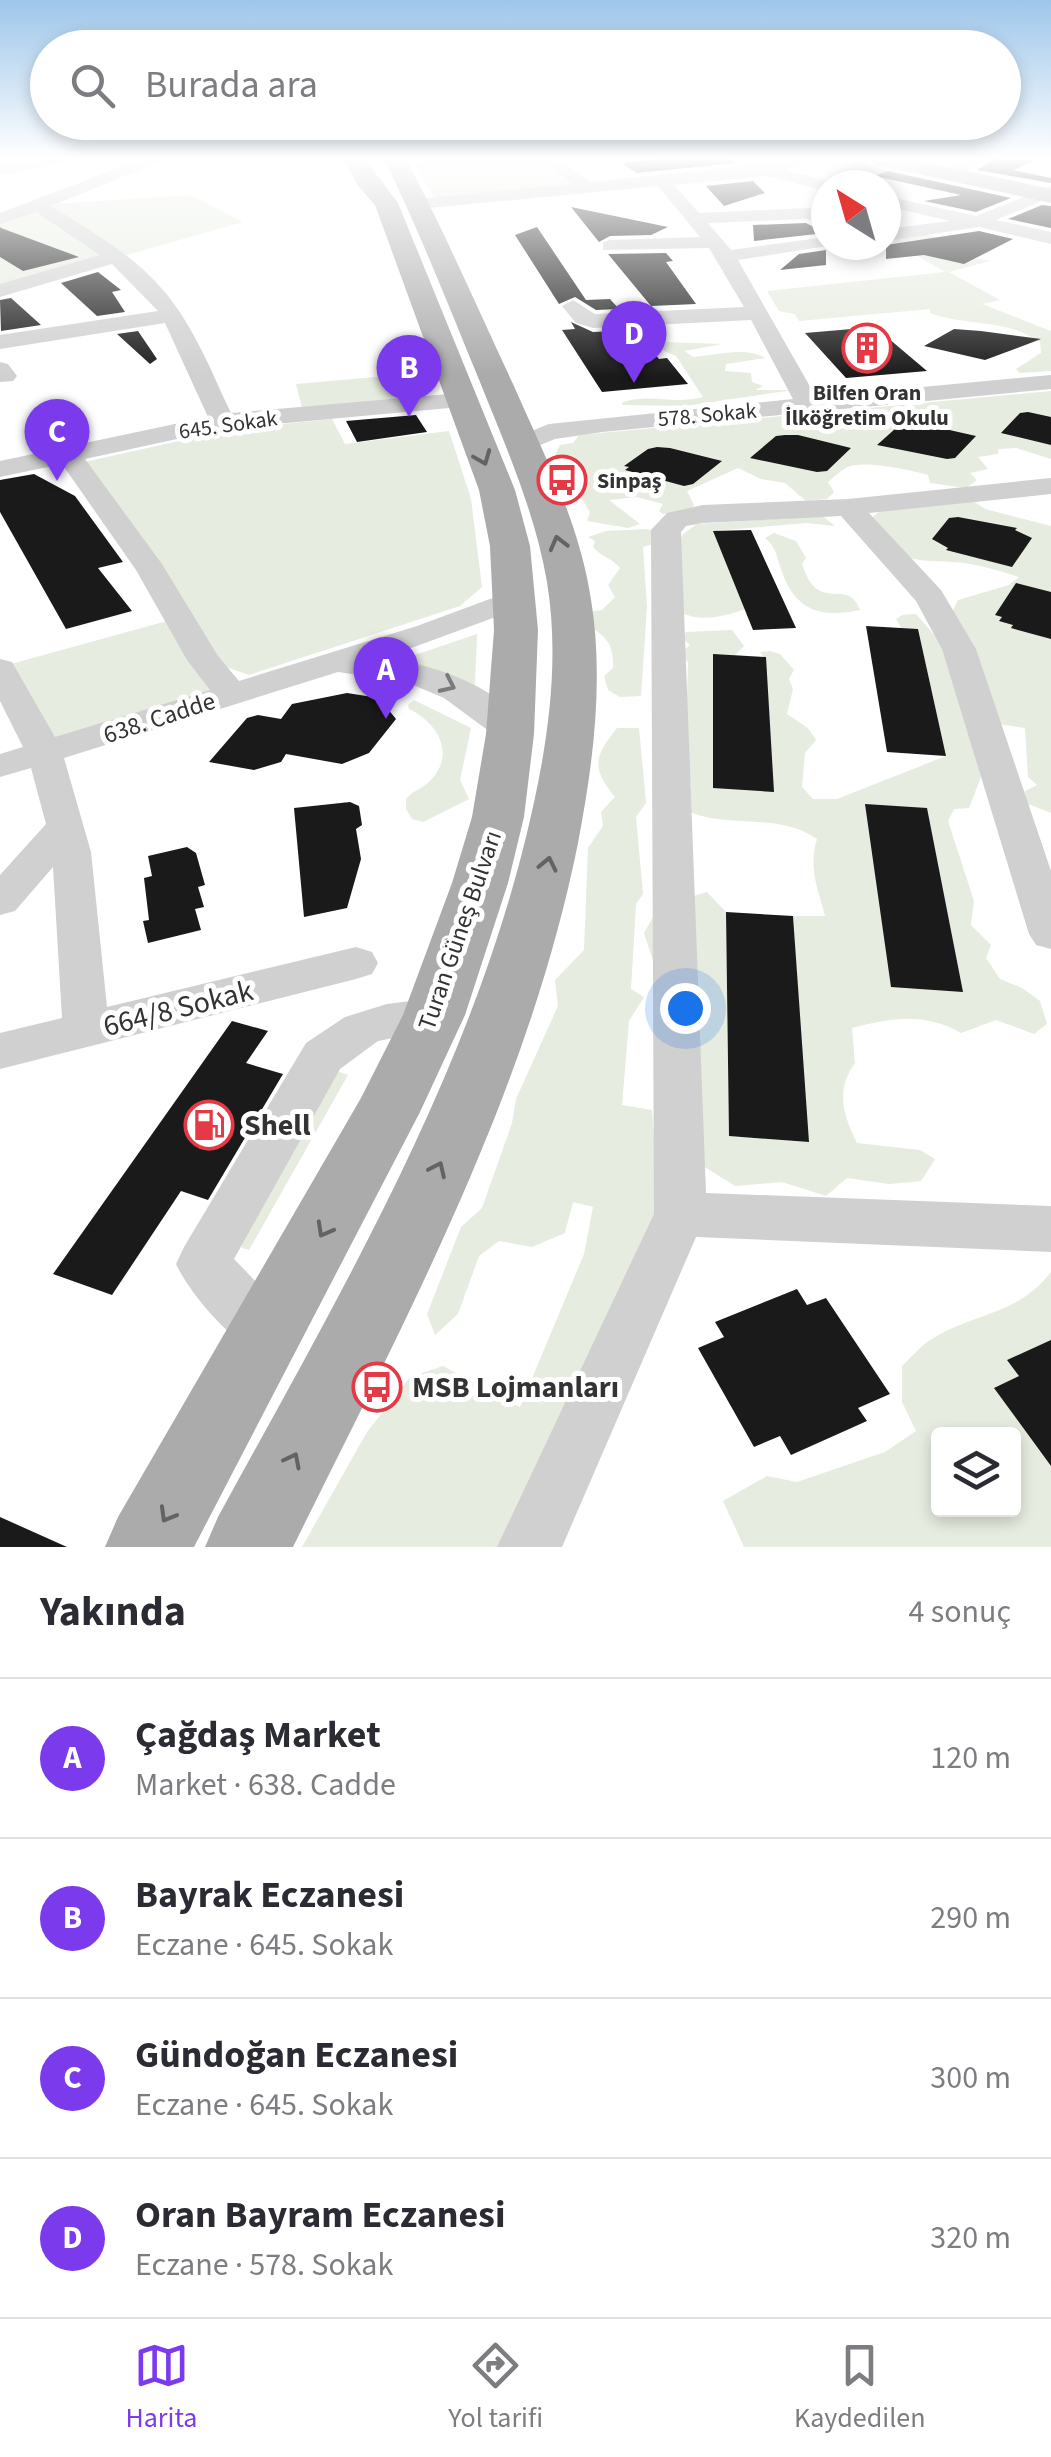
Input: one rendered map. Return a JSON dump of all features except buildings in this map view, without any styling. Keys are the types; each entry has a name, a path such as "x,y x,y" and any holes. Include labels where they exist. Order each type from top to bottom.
{"main road":[{"name":"Turan Güneş Bulvarı","path":"148,1547 387,1112 434,1015 480,884 498,817 510,729 517,598 510,546 496,490 460,400 408,231"},
{"name":"Turan Güneş Bulvarı","path":"248,1547 410,1230 498,1032 524,962 570,748 574,684 569,588 545,498 518,432 418,231"}],"street":[{"path":"54,231 94,251"},
{"path":"70,231 152,291 170,316 223,421"},
{"path":"708,231 760,313 808,404"},
{"path":"979,231 1033,256"},
{"path":"1016,231 1051,238"},
{"path":"610,246 721,249 811,244"},
{"path":"0,291 94,251"},
{"path":"574,306 584,318 599,321 760,313"},
{"path":"0,342 170,316"},
{"name":"578. Sokak","path":"518,432 1051,382"},
{"name":"645. Sokak","path":"0,470 223,421 460,400"},
{"path":"0,449 27,464"},
{"path":"69,454 151,570 204,660 231,694"},
{"path":"529,1547 680,1214 666,530 687,516 848,507 1051,486"},
{"path":"848,507 930,597 959,649 1051,934"},
{"name":"638. Cadde","path":"0,766 429,633 517,598"},
{"name":"638. Cadde","path":"318,667 380,667 433,678 462,692 510,729"},
{"path":"0,669 44,753 65,827 73,874 86,1031"},
{"path":"0,901 65,827"},
{"name":"664/8 Sokak","path":"0,1050 356,964"},
{"path":"268,1333 203,1264 323,1056 344,1035 375,1022 434,1015"},
{"path":"680,1214 1051,1230"}],"shaded area":[{"path":"0,231 211,231 0,291"},
{"path":"901,236 936,237 930,240 934,256 942,259 990,261 949,272 1000,300 982,304 1051,331 1051,371 1020,373 1016,369 1041,353 1040,342 1013,329 944,317 930,313 930,309 799,321 795,314 779,311 767,291 945,272 901,246"},
{"path":"664,342 723,344 684,351 693,357 731,352 758,354 765,358 726,364 725,371 751,373 752,382 763,386 755,390 793,390 685,406 622,405 633,400 703,397 676,356 655,347"},
{"path":"410,374 420,398 302,408 296,384"},
{"path":"1051,391 1051,459 1016,448 998,449 998,454 978,457 988,469 970,473 977,480 966,488 930,483 928,475 910,471 855,465 828,482 834,492 827,499 806,501 785,483 761,479 738,468 687,491 694,505 690,511 663,514 659,511 663,504 637,497 609,500 640,524 628,528 587,521 590,512 577,491 566,485 563,464 555,455 560,445 573,443 579,435"},
{"path":"332,419 345,444 449,431 471,499 482,587 460,606 249,675 226,667 211,655 80,463 233,429"},
{"path":"970,499 985,509 1051,526 1051,813 1026,803 1025,791 1037,785 1028,777 1025,728 998,724 950,616 958,600 1009,585 1019,577 971,564 900,554 881,534 873,517 881,510"},
{"path":"823,516 835,526 807,523 714,531 745,609 702,618 676,610 677,547 683,534 697,524"},
{"path":"606,531 657,531 660,542 643,547 647,607 641,696 620,697 608,690 604,676 613,668 611,650 603,636 592,628 588,612 602,610 615,597 608,585 620,568 596,550 595,541 588,537"},
{"path":"774,533 796,541 806,558 802,564 816,589 848,596 860,610 832,613 809,608 800,601 785,581 775,550 765,538"},
{"path":"916,614 944,646 981,777 969,808 954,809 948,821 974,901 971,925 991,945 986,958 1000,979 1040,1001 1047,1024 1034,1034 996,1020 961,1033 934,1022 907,1019 852,1028 855,1063 845,1083 843,1103 852,1132 857,1143 920,1150 935,1159 921,1181 889,1184 847,1178 826,1196 782,1182 735,1186 662,1140 657,973 644,933 659,906 707,892 726,912 729,1136 808,1142 793,916 825,916 814,869 817,839 786,826 722,820 690,812 685,800 691,786 685,761 688,662 679,654 690,645 683,639 686,632 732,630 744,646 735,655 764,657 760,652 770,651 780,654 794,670 789,679 793,689 787,714 808,728 816,740 805,753 802,787 813,799 837,799 946,756 918,629 901,628 896,619"},
{"path":"178,618 231,694 44,753 0,667"},
{"path":"477,634 475,685 406,663 406,658"},
{"path":"414,700 471,728 460,780 469,799 423,822 412,819 406,799 431,780 442,759 442,749 435,730 409,709"},
{"path":"617,728 639,728 646,803 636,817 643,894 636,904 631,989 644,997 629,1021 622,1105 652,1110 659,1204 513,1547 302,1547 367,1432 410,1377 443,1366 520,1407 584,1254 593,1207 573,1202 565,1233 532,1247 499,1241 479,1256 458,1314 435,1335 427,1314 461,1227 482,1208 512,1123 516,1099 558,1006 555,980 584,950 588,848 603,826 601,812 615,797 602,778 598,762"},
{"path":"331,1074 348,1075 249,1250 242,1248 240,1242"},
{"path":"1051,1272 1051,1547 744,1547 723,1501 767,1476 797,1482 885,1452 916,1431 902,1402 902,1366 932,1339 1024,1297"}],"place":[{"name":"Bilfen Oran İlköğretim Okulu","path":"867,348"},
{"name":"Oran Bayram Eczanesi","path":"634,383"},
{"name":"Bayrak Eczanesi","path":"409,417"},
{"name":"Sinpaş","path":"562,480"},
{"name":"Gündoğan Eczanesi","path":"57,481"},
{"name":"Çağdaş Market","path":"386,719"},
{"name":"Shell","path":"209,1125"},
{"name":"MSB Lojmanları","path":"377,1387"}]}
